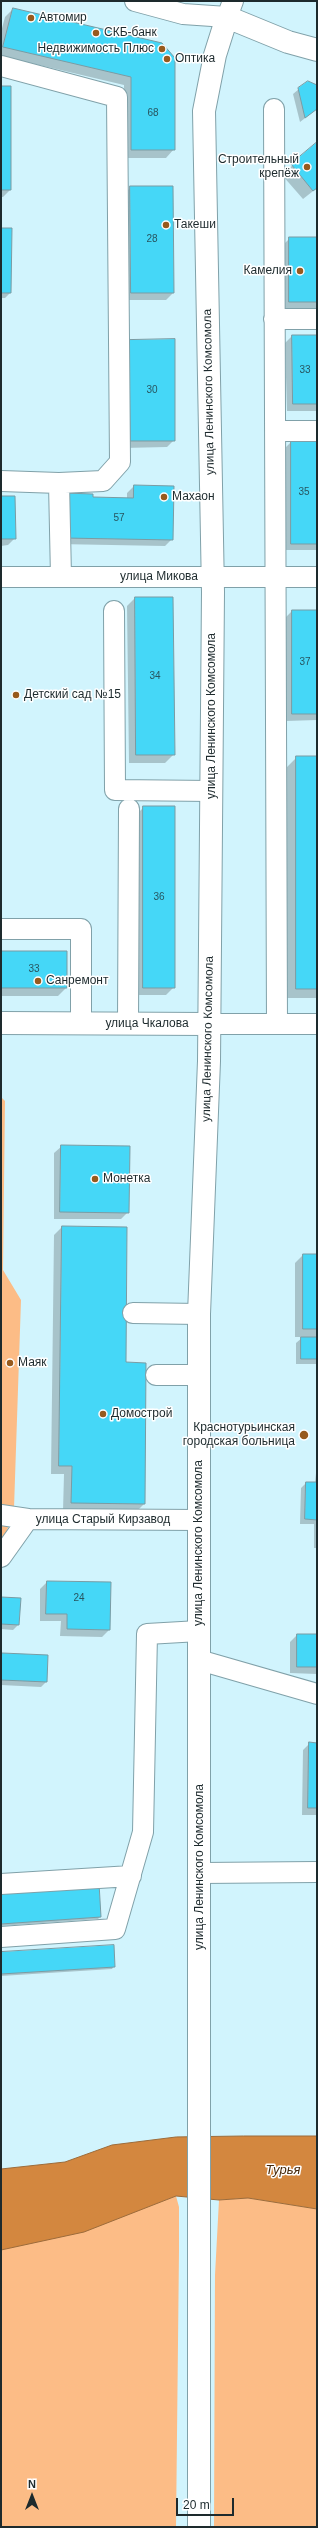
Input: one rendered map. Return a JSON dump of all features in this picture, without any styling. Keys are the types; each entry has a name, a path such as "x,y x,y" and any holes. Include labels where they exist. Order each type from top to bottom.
{"main road":[{"path":"230,9 288,42 317,50"},
{"name":"улица Ленинского Комсомола","path":"199,2527 199,2082 201,1873 199,1660 199,1314 209,1024 212,791 212,577 204,111 215,55 230,9"},
{"name":"улица Чкалова","path":"1,1023 209,1024"}],"street":[{"path":"135,1 184,14 230,9"},
{"path":"210,1 230,9"},
{"path":"1,66 117,97 120,462 104,481 1,481"},
{"path":"274,109 277,1024"},
{"path":"274,319 317,319"},
{"path":"275,431 317,431"},
{"path":"59,482 61,577"},
{"name":"улица Микова","path":"1,577 317,577"},
{"path":"114,612 115,790 212,791"},
{"path":"128,1023 129,809"},
{"path":"1,929 81,929 81,1023"},
{"name":"улица Чкалова","path":"209,1024 317,1024"},
{"path":"133,1313 199,1314"},
{"path":"156,1375 199,1375"},
{"path":"1,1515 28,1519"},
{"name":"улица Старый Кирзавод","path":"1,1557 28,1519 200,1520"},
{"path":"1,1937 115,1929 143,1832 147,1634 199,1631"},
{"path":"199,1660 317,1694"},
{"path":"201,1873 317,1872"},
{"path":"1,1884 131,1876"}],"shaded area":[{"name":"Маяк","path":"1,1097 5,1101 3,1270 21,1300 14,1508 5,1537 1,1541"},
{"path":"176,2196 179,2207 179,2250 176,2527 1,2527 1,2250 135,2211"},
{"path":"248,2198 317,2209 317,2527 214,2527 215,2275 219,2200"}],"water":[{"name":"Турья","path":"317,2136 317,2209 248,2198 219,2200 176,2196 84,2232 1,2250 1,2169 65,2162 112,2145 176,2137"}],"building":[{"path":"13,8 162,43 175,58 175,150 131,150 131,77 3,47"},
{"path":"308,81 317,85 317,109 305,118 298,88"},
{"path":"1,86 11,86 11,190 1,190"},
{"path":"317,142 317,188 313,191 291,164"},
{"path":"130,186 173,186 174,293 131,293"},
{"path":"1,228 12,228 11,293 1,293"},
{"path":"289,237 317,237 317,302 289,302"},
{"path":"292,335 317,335 317,404 293,404"},
{"path":"175,339 175,441 130,441 129,340"},
{"path":"291,441 317,441 317,544 291,544"},
{"path":"134,485 174,486 173,540 64,538 65,493 93,494 93,497 133,498"},
{"path":"1,496 15,496 16,539 1,539"},
{"path":"135,597 173,597 175,755 136,755"},
{"path":"292,610 317,610 317,714 292,714"},
{"path":"296,756 317,756 317,989 296,989"},
{"path":"143,806 175,806 175,988 143,988"},
{"path":"1,951 67,951 67,988 1,988"},
{"name":"Монетка","path":"61,1145 130,1146 129,1213 60,1212"},
{"name":"Домострой","path":"62,1226 127,1227 126,1362 146,1363 145,1504 71,1503 72,1466 59,1466"},
{"path":"303,1254 317,1254 317,1329 303,1329"},
{"path":"301,1337 317,1337 317,1359 301,1359"},
{"path":"306,1482 317,1482 317,1520 305,1519"},
{"path":"47,1581 111,1582 110,1630 67,1629 67,1614 46,1614"},
{"path":"1,1597 21,1598 19,1625 1,1624"},
{"path":"297,1634 317,1634 317,1667 297,1667"},
{"path":"2,1653 48,1655 47,1682 1,1680"},
{"path":"309,1742 317,1743 317,1808 308,1808"},
{"path":"99,1883 101,1917 1,1924 1,1890"},
{"path":"114,1945 115,1967 1,1974 1,1952"}],"place":[{"name":"Автомир","path":"31,18"},
{"name":"СКБ-банк","path":"96,33"},
{"name":"Недвижимость Плюс","path":"162,49"},
{"name":"Оптика","path":"167,59"},
{"name":"Строительный крепёж","path":"307,167"},
{"name":"Такеши","path":"166,225"},
{"name":"Камелия","path":"300,271"},
{"name":"Махаон","path":"164,497"},
{"name":"Детский сад №15","path":"16,695"},
{"name":"Санремонт","path":"38,981"},
{"name":"Монетка","path":"95,1179"},
{"name":"Маяк","path":"10,1363"},
{"name":"Домострой","path":"103,1414"},
{"name":"Краснотурьинская городская больница","path":"304,1435"}]}
